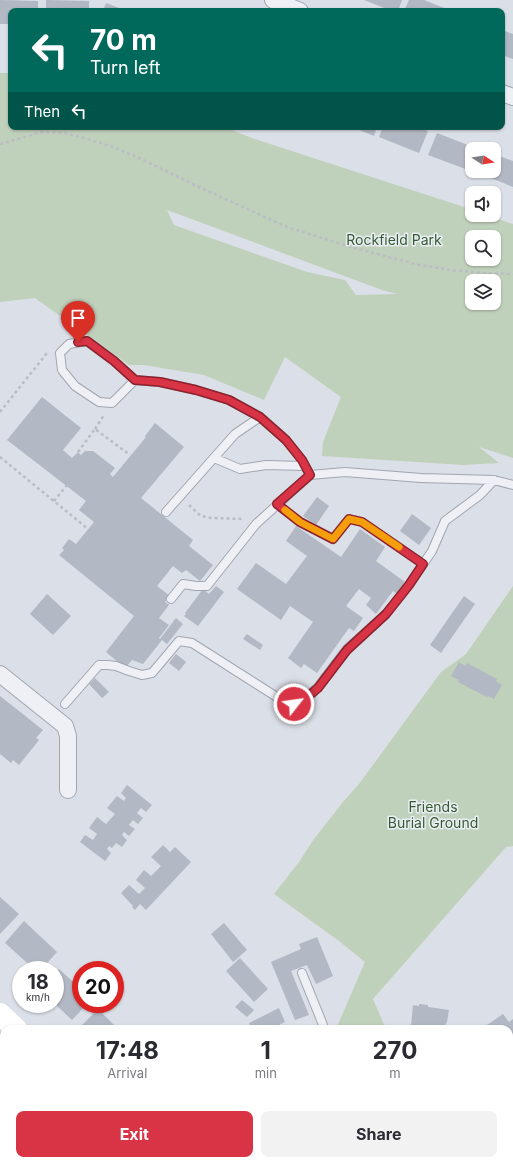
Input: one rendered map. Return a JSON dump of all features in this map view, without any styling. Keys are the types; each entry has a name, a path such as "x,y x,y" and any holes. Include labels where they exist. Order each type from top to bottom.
{"main road":[{"path":"0,1014 12,1025"}],"street":[{"path":"273,0 293,8"},
{"path":"0,674 65,726 68,736 68,790"}],"lane":[{"path":"135,380 112,403 99,402 75,386 62,370 60,354 69,344 87,341 114,361 135,380 160,382 196,390 229,400 260,417 286,440 302,460 310,475"},
{"path":"166,512 235,434 260,417"},
{"path":"214,458 240,469 266,465 305,466"},
{"path":"171,599 183,584 207,586 256,524 310,475 345,472 421,478 494,480 513,485"},
{"path":"65,704 99,665 116,666 142,674 152,673 179,641 192,643 280,699 294,704 305,699 318,688 347,650 386,614 409,585 432,551 445,521 480,494 494,480"},
{"path":"277,504 300,522 333,539 349,519 362,522 423,564"},
{"path":"302,973 323,1025"}],"path":[{"path":"0,144 42,132 64,133 78,136 113,147 137,157 287,227 351,247 415,264 450,270 513,274"},
{"path":"0,412 52,348"},
{"path":"78,452 95,429 130,455"},
{"path":"0,457 88,529"},
{"path":"54,501 67,485"},
{"path":"180,496 201,516 212,518 250,519 256,524"}],"green space":[{"name":"Rockfield Park","path":"0,73 8,73 8,130 232,130 465,207 465,222 501,222 501,220 513,224 513,458 479,447 499,463 463,465 322,456 323,442 341,397 285,357 264,400 204,375 143,365 129,365 35,298 0,302","holes":["167,210 382,290 397,294 356,295 345,280 307,272 174,225"]},
{"name":"Friends Burial Ground","path":"513,586 513,846 506,847 373,999 384,1025 338,1025 365,962 339,941 274,894 299,862 314,839 359,784 441,672 466,654"}],"building":[{"path":"0,0 38,1 38,8 8,8 8,24 0,24"},
{"path":"46,0 89,1 89,8 46,8"},
{"path":"364,0 402,0 399,8 384,8"},
{"path":"409,0 424,0 444,8 405,8"},
{"path":"106,3 119,8 104,8"},
{"path":"505,31 513,34 513,59 505,56"},
{"path":"359,130 376,130 374,136"},
{"path":"382,130 428,131 419,153 379,137"},
{"path":"437,133 465,144 465,169 428,155"},
{"path":"501,157 513,161 513,187 491,178 501,178"},
{"path":"42,397 81,428 63,450 72,458 78,452 81,455 85,451 93,451 115,468 110,474 113,477 146,437 145,436 155,423 184,447 141,498 193,540 189,546 213,565 200,581 186,570 182,573 173,566 157,586 170,596 165,602 169,605 159,618 169,625 159,638 160,639 176,618 183,624 167,644 162,640 143,664 132,660 125,668 106,652 134,616 59,555 64,550 62,548 69,539 76,544 94,522 79,510 86,501 7,440"},
{"path":"317,497 329,506 316,525 303,516"},
{"path":"412,514 431,528 419,545 400,531"},
{"path":"296,526 341,557 360,529 385,547 376,561 405,582 397,594 393,591 376,614 366,605 371,598 359,589 346,606 363,618 354,631 349,628 317,673 304,664 301,668 288,658 313,622 290,606 281,620 237,589 256,563 286,584 307,556 286,541"},
{"path":"216,586 224,592 198,626 184,616 203,589 209,594"},
{"path":"47,594 71,616 53,635 30,614"},
{"path":"464,596 475,604 441,653 430,645"},
{"path":"247,634 263,645 260,650 243,639"},
{"path":"176,654 186,662 179,671 169,663"},
{"path":"459,662 465,666 467,663 497,679 496,681 502,685 494,699 458,682 459,680 451,676"},
{"path":"95,678 109,692 102,698 89,684"},
{"path":"0,696 43,730 36,738 39,740 19,765 13,760 11,763 0,754"},
{"path":"127,785 152,805 146,812 141,808 137,813 143,818 138,824 133,820 129,825 135,829 129,836 124,832 122,835 127,840 122,847 116,843 112,848 109,846 107,849 111,853 105,861 80,842 85,835 93,840 97,834 89,828 97,817 106,824 115,814 107,808 117,796 124,801 126,798 121,793"},
{"path":"163,845 170,852 175,847 191,862 146,910 140,904 135,910 121,893 129,885 139,894 145,888 136,880 144,870 151,876 161,866 151,857"},
{"path":"0,897 19,914 0,934"},
{"path":"24,921 57,952 49,961 25,961 5,943"},
{"path":"224,923 247,950 233,962 211,934"},
{"path":"317,937 333,976 316,984 307,965 291,971 309,1015 295,1020 271,962 301,949 299,944"},
{"path":"240,958 268,989 254,1002 226,971"},
{"path":"64,974 72,981 72,1013 79,1013 72,1020 64,1012"},
{"path":"242,1000 254,1010 247,1017 235,1007"},
{"path":"419,1004 428,1005 428,1007 449,1010 445,1025 411,1025 413,1005 419,1006"},
{"path":"279,1008 285,1022 279,1025 250,1025 249,1023"},
{"path":"94,1013 102,1013 114,1025 82,1025"},
{"path":"503,1014 509,1022 513,1019 513,1025 487,1025"}],"slow traffic":[{"path":"285,510 300,522 333,539 349,519 362,522 399,547"}],"route":[{"path":"78,342 87,341 114,361 135,380 160,382 196,390 229,400 260,417 286,440 302,460 310,475 277,504 300,522 333,539 349,519 362,522 423,564 409,585 386,614 347,650 318,688 305,699 294,704"}]}
